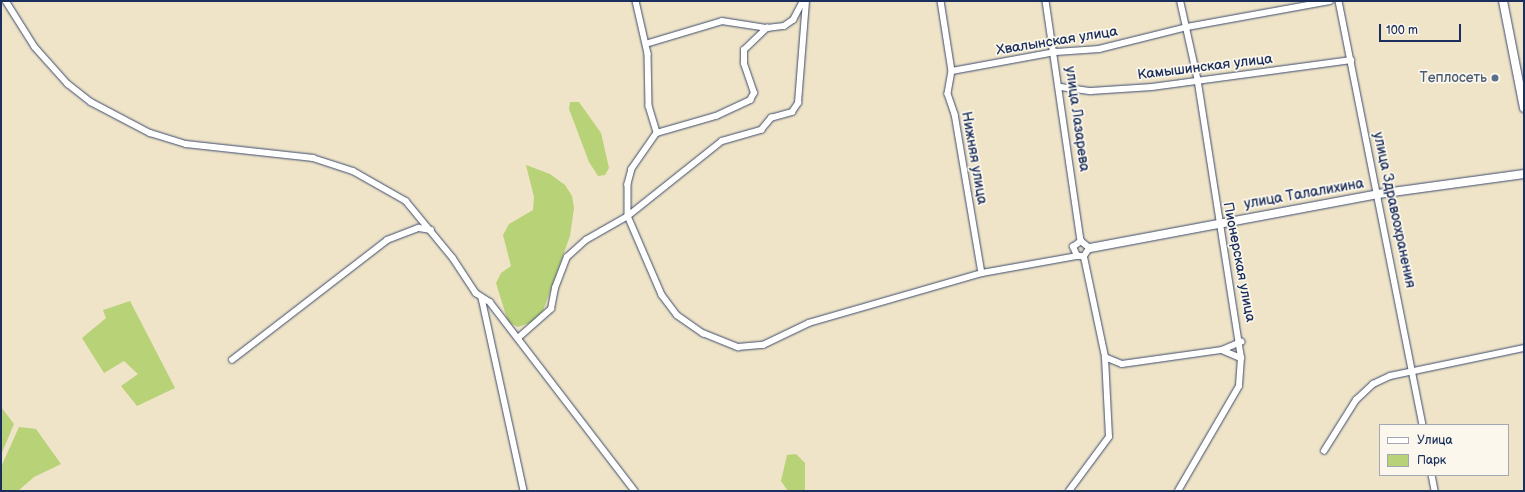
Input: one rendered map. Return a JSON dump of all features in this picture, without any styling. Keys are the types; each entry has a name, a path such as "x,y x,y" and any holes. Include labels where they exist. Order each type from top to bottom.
{"street":[{"path":"6,1 35,48 68,84 91,102 137,126 186,144 313,158 353,171 406,201 431,230 471,288 518,338 635,491"},
{"path":"636,1 646,44 649,106 657,133"},
{"path":"646,44 722,21 767,28 784,26 792,20 803,1"},
{"path":"518,338 551,309 555,288 567,257 586,240 628,216 722,141 761,130 771,118 792,112 798,103 806,1"},
{"name":"Нижняя улица","path":"941,1 952,71 948,94 956,114 982,273"},
{"name":"улица Лазарева","path":"1046,1 1056,52 1081,241"},
{"name":"Пионерская улица","path":"1178,491 1239,386 1241,358 1241,342 1217,222 1198,82 1187,26 1180,1"},
{"name":"Хвалынская улица","path":"952,71 1056,52 1099,49 1187,26 1330,1"},
{"name":"улица Здравоохранения","path":"1339,1 1423,424"},
{"path":"1503,1 1524,108"},
{"path":"767,28 744,50 744,64 754,93 750,100 716,116 657,133 632,169 628,184 628,216 662,295 677,314 703,333 738,347 763,345 809,324 938,288 982,273 1077,256 1084,257"},
{"name":"Камышинская улица","path":"1061,88 1091,91 1198,82 1351,60"},
{"name":"улица Талалихина","path":"1090,248 1217,222 1378,194 1524,174"},
{"path":"232,360 387,240 419,228 431,230"},
{"path":"1069,491 1109,437 1104,357 1084,257 1090,248 1081,241 1073,247 1077,256"},
{"path":"482,298 524,491"},
{"path":"1104,357 1122,364 1222,350 1241,342"},
{"path":"1324,451 1356,400 1373,384 1390,376 1413,373 1524,348"},
{"path":"1222,350 1241,358"},
{"path":"1432,476 1435,491"}],"green space":[{"path":"570,102 579,102 601,133 609,168 605,175 598,176 589,162 569,109"},
{"path":"526,165 550,174 565,185 572,196 574,208 570,236 543,311 532,322 518,327 508,322 496,283 501,273 511,266 503,235 509,224 533,210 534,197"},
{"path":"130,301 175,388 137,406 121,386 138,374 124,361 104,373 82,338 106,318 103,310"},
{"path":"1,407 14,424 1,455"},
{"path":"19,427 36,429 61,464 34,477 18,491 1,491 1,467"},
{"path":"796,454 805,463 805,491 788,491 781,481 787,455"}],"place":[{"name":"Теплосеть","path":"1495,78"}]}
